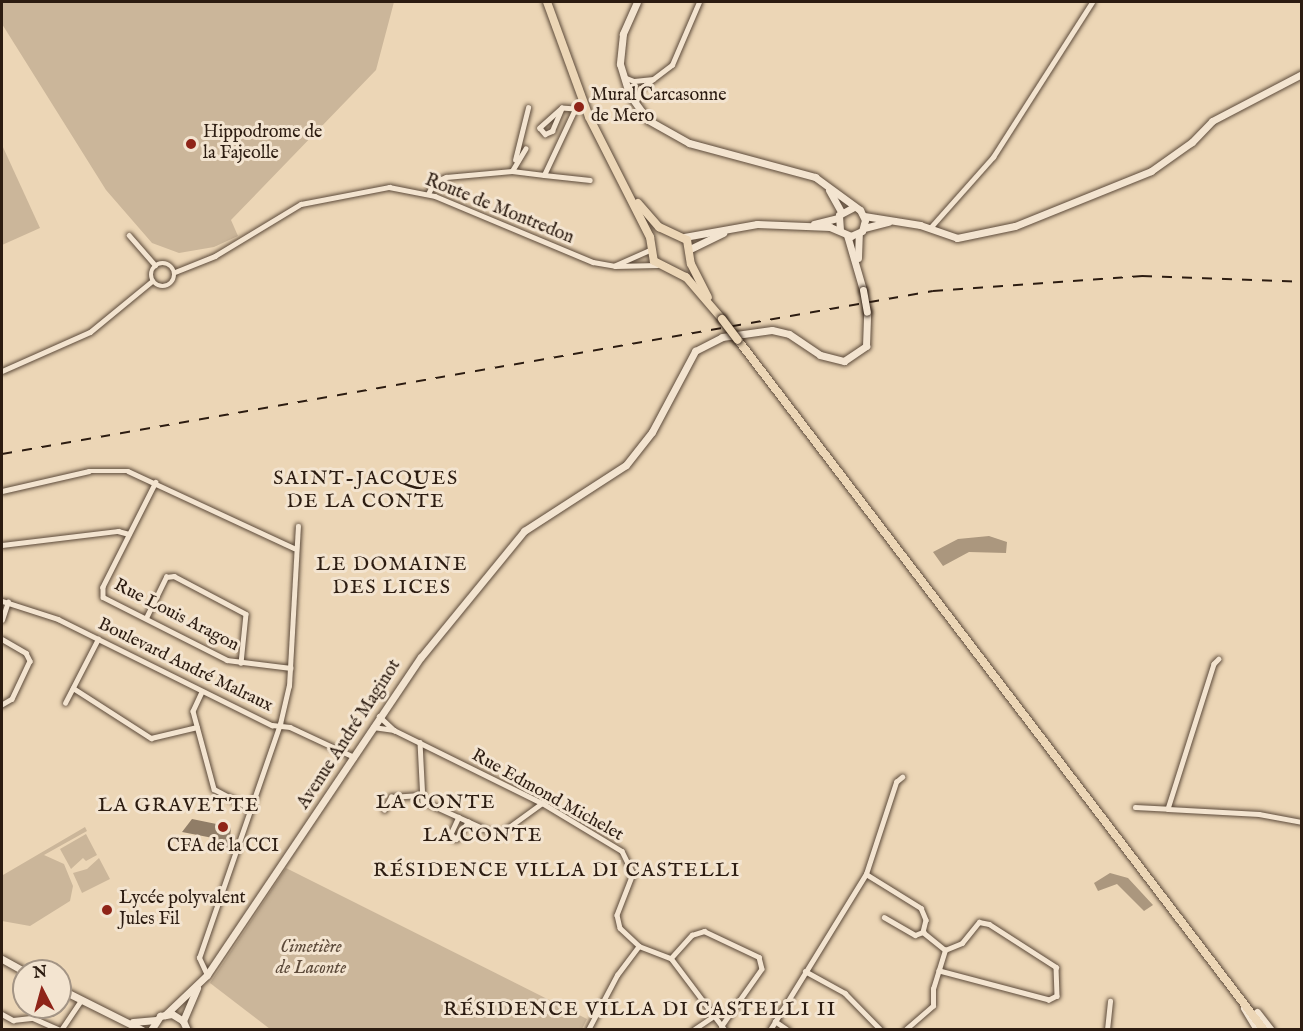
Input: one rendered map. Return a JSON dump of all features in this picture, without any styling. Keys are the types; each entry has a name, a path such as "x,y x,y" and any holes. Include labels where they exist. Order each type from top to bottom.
{"main road":[{"path":"547,2 590,117 630,192 657,266 686,277 722,319 1155,883 1270,1029"},
{"path":"630,192 652,221 668,232 684,237 722,319"},
{"path":"651,248 668,232"},
{"path":"673,271 690,253"},
{"path":"1155,883 1264,1029"}],"street":[{"path":"637,2 620,50 623,76 636,107 675,138 785,166 826,185 864,216 930,228 965,238 1015,226 1091,198 1162,165 1212,121 1302,74"},
{"path":"627,90 640,89 672,65 699,2"},
{"path":"930,228 993,157 1092,2"},
{"path":"623,76 634,81 658,77"},
{"path":"627,90 634,81"},
{"path":"636,107 640,89"},
{"path":"512,171 528,108"},
{"path":"544,175 575,109 561,108 542,124 542,133 552,131 561,108"},
{"path":"515,160 525,150"},
{"path":"428,194 434,182 446,177 512,171 590,180"},
{"path":"826,185 839,215 840,230"},
{"name":"Route de Montredon","path":"175,272 321,198 389,187 428,194 593,262 615,266 657,266"},
{"path":"809,226 852,208"},
{"path":"858,261 864,216"},
{"path":"847,235 896,221"},
{"path":"684,237 732,228 809,226 840,230 847,235 858,261"},
{"path":"690,253 732,228"},
{"path":"129,235 155,266"},
{"path":"615,266 651,248"},
{"name":"Avenue André Maginot","path":"156,1020 197,988 207,975 355,757 379,716 421,657 524,531 609,478 642,446 695,351 722,337 772,330 789,334 820,355 844,361 866,346 867,312 858,261"},
{"path":"152,281 158,287 169,286 175,272 167,263 155,266"},
{"path":"2,371 90,332 152,281 155,266"},
{"path":"2,491 102,469 128,471 156,482 294,548"},
{"name":"Rue Louis Aragon","path":"156,482 102,593 146,618 241,663 291,668"},
{"path":"207,975 199,958 249,808 280,724 291,668 294,548 298,525"},
{"path":"2,545 118,531 129,534"},
{"path":"146,618 166,577 174,576 246,614 241,663"},
{"path":"2,620 4,601"},
{"name":"Boulevard André Malraux","path":"4,601 98,639 272,725 280,724 355,757"},
{"path":"2,639 30,657 12,699 2,705"},
{"path":"65,703 98,639"},
{"path":"1168,809 1214,664 1219,659"},
{"path":"73,688 151,738 197,727"},
{"path":"202,692 194,707 197,727 214,789 249,808"},
{"name":"Rue Edmond Michelet","path":"379,716 394,730 542,803 629,859 633,874 617,922 639,945"},
{"path":"384,730 387,723"},
{"name":"Rue Edmond Michelet","path":"373,727 394,730"},
{"path":"420,742 420,795 423,801 498,835 542,803"},
{"path":"770,1029 866,874 896,782 902,777"},
{"path":"384,810 391,797 420,795"},
{"path":"1135,807 1259,814 1302,822"},
{"path":"459,817 452,834 456,839 468,822"},
{"path":"866,874 921,908 926,920 923,932"},
{"path":"884,917 915,935 923,932"},
{"path":"939,971 1049,1000 1057,996 1056,967 979,921 962,943 945,950"},
{"path":"588,1029 617,975 639,945 671,958 724,1028 762,969 759,957 704,931 692,935 671,958"},
{"path":"923,932 945,950"},
{"path":"905,1029 933,1006 932,993 945,950"},
{"path":"1209,956 1257,1029"},
{"path":"805,971 845,993 881,1029"},
{"name":"Avenue André Maginot","path":"183,1021 197,988"},
{"path":"72,994 133,1022 142,1029"},
{"path":"2,1014 13,1020 33,1018 60,1029 82,999"},
{"path":"1107,1029 1110,1001"},
{"path":"165,1015 183,1021 187,1029"},
{"path":"693,1029 714,1016"},
{"path":"133,1022 156,1020"},
{"path":"151,1029 156,1020"},
{"path":"775,1021 788,1029"}],"green space":[{"name":"Hippodrome de la Fajeolle","path":"2,2 394,2 376,70 231,220 238,236 214,247 179,253 152,243 106,190 2,24"},
{"path":"2,145 40,228 2,245"},
{"path":"85,827 87,831 44,855 64,864 73,886 70,901 30,926 2,921 3,875"},
{"path":"86,834 97,855 86,861 83,858 71,869 60,849"},
{"path":"99,858 110,879 82,893 73,873 87,869"},
{"name":"Cimetière de Laconte","path":"286,868 587,1019 582,1029 270,1029 210,983"}],"shaded area":[{"path":"989,536 1007,542 1006,553 969,552 943,566 933,552 958,539"},
{"path":"1110,873 1128,878 1153,905 1144,911 1117,884 1098,891 1094,883"}],"building":[{"path":"192,819 231,827 229,851 211,845 213,838 182,832"}],"railway":[{"path":"2,454 933,291 1142,276 1302,282"}],"place":[{"name":"Mural Carcasonne de Mero","path":"579,107"},
{"name":"Hippodrome de la Fajeolle","path":"191,144"},
{"name":"CFA de la CCI","path":"223,827"},
{"name":"Lycée polyvalent Jules Fil","path":"107,910"}],"district":[{"name":"SAINT-JACQUES DE LA CONTE","path":"366,490"},
{"name":"LE DOMAINE DES LICES","path":"392,576"},
{"name":"LA CONTE","path":"436,802"},
{"name":"LA GRAVETTE","path":"179,805"},
{"name":"LA CONTE","path":"483,835"},
{"name":"RÉSIDENCE VILLA DI CASTELLI","path":"557,870"},
{"name":"RÉSIDENCE VILLA DI CASTELLI II","path":"640,1009"}]}
